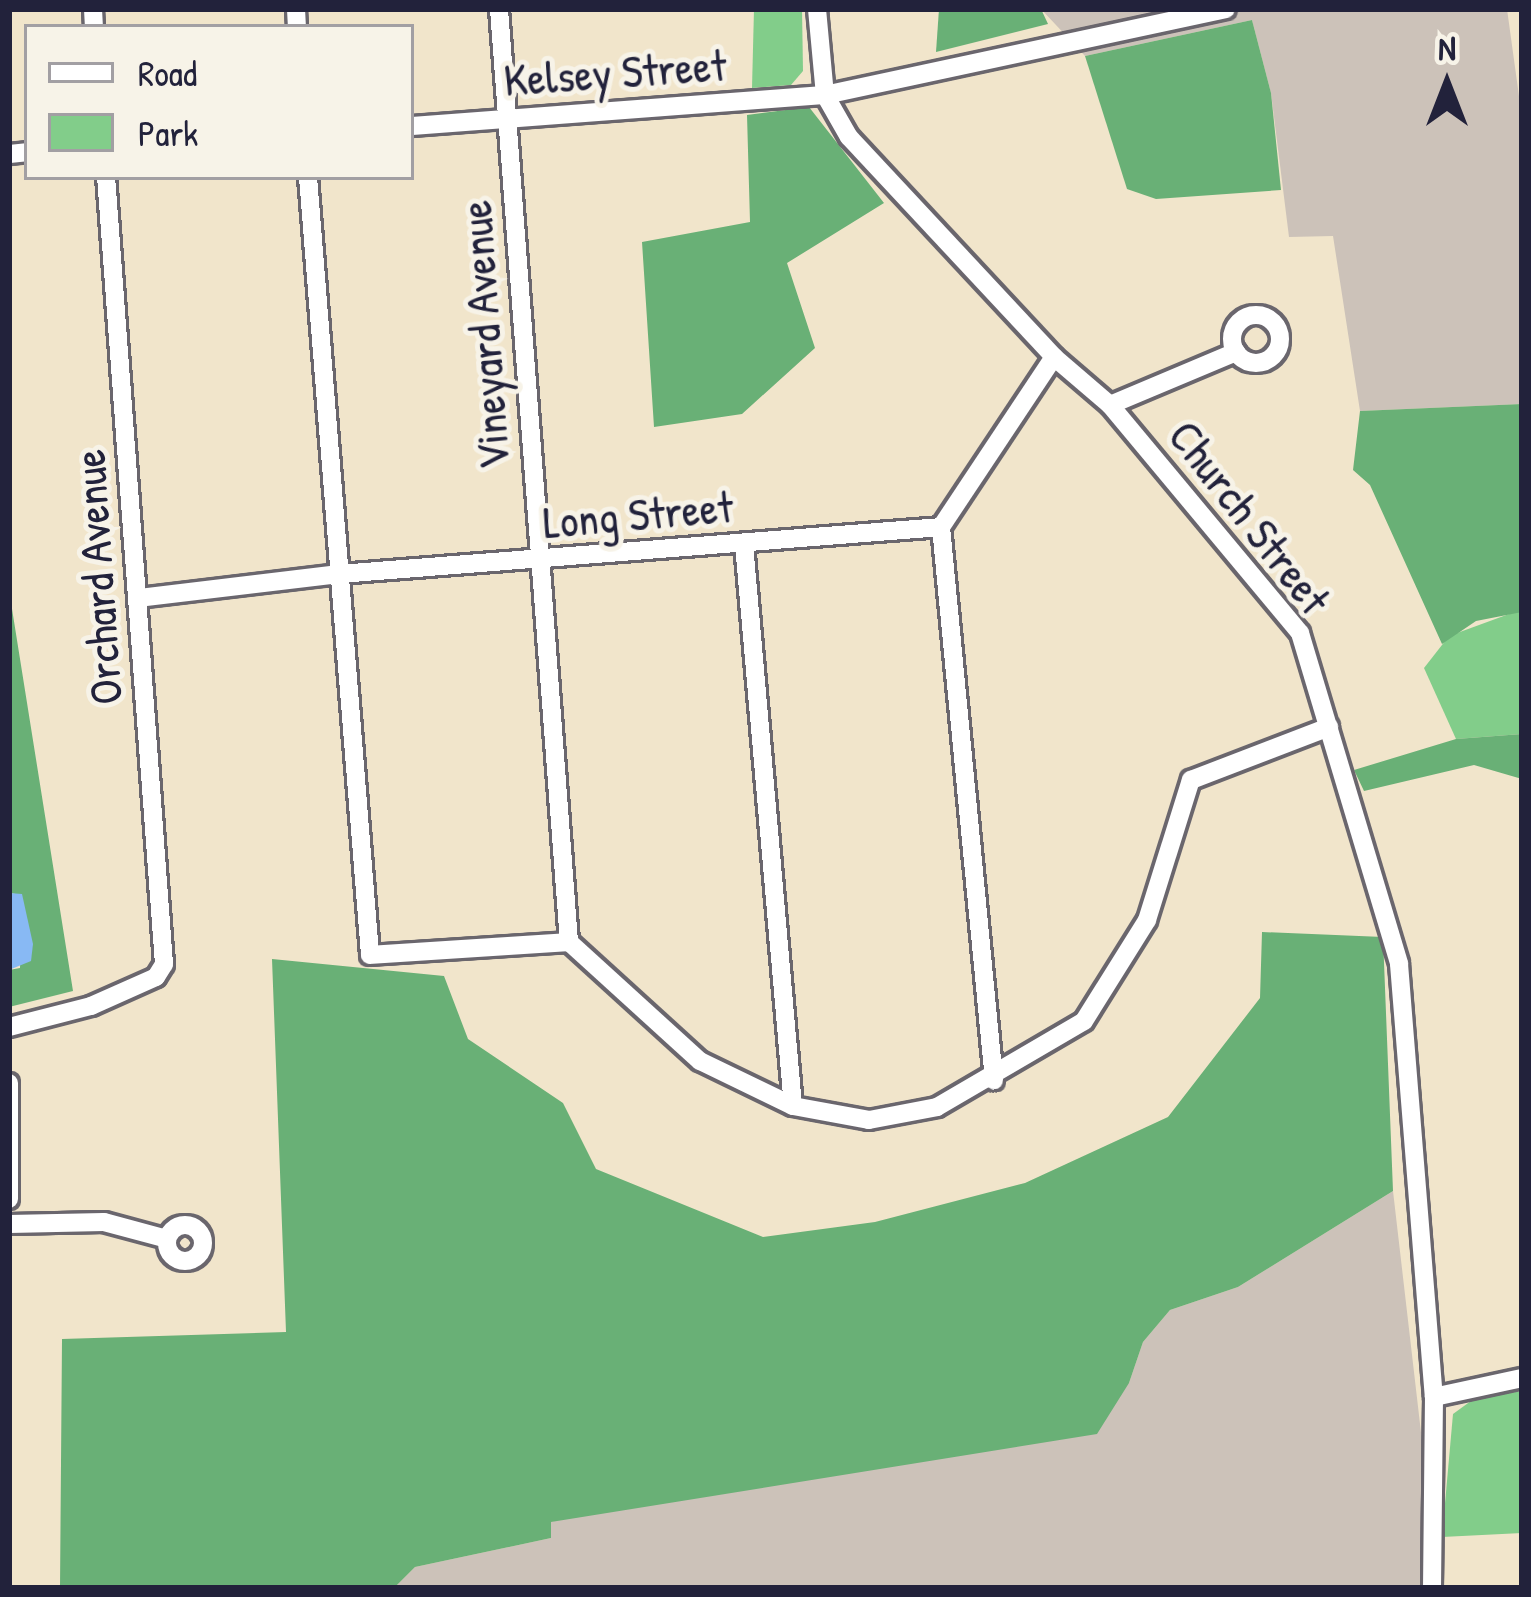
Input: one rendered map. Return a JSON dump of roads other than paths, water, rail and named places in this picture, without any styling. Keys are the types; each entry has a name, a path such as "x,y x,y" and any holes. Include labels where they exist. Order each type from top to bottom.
{"street":[{"name":"Vineyard Avenue","path":"499,9 569,942"},
{"name":"Church Street","path":"817,9 825,95 878,171 992,282 1054,357 1110,405 1300,633 1400,964 1435,1397 1432,1588"},
{"name":"Kelsey Street","path":"414,126 825,95 1225,9"},
{"name":"Orchard Avenue","path":"9,1027 64,1016 163,972 106,180"},
{"path":"308,180 370,955 569,942 700,1061 793,1106 869,1120 937,1107 994,1080 1084,1021 1147,920 1191,780 1329,727"},
{"path":"1110,405 1236,352"},
{"path":"994,1080 941,527 1054,357"},
{"name":"Long Street","path":"138,598 339,574 941,527"},
{"path":"745,544 793,1106"},
{"path":"9,1083 9,1199"},
{"path":"9,1224 104,1222 167,1239"},
{"path":"1435,1397 1522,1378"}],"water":[{"path":"9,893 22,894 33,944 31,961 9,970"}]}
